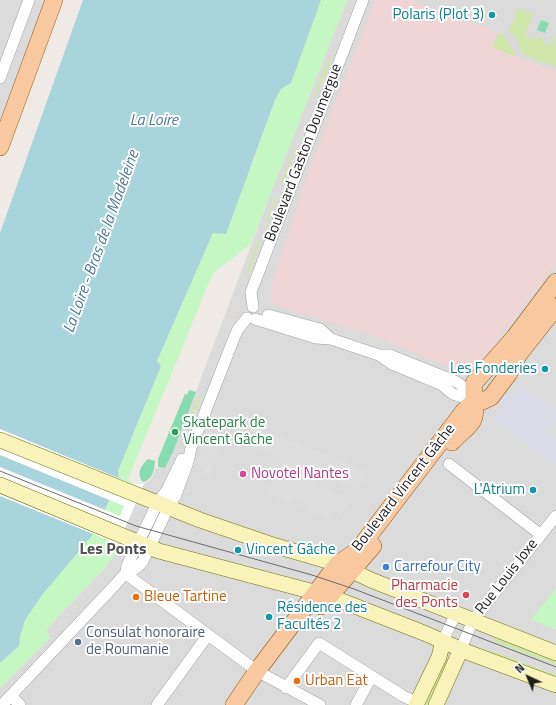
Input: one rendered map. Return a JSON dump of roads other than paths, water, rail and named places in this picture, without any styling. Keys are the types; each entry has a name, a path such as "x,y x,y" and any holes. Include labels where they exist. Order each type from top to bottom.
{"main road":[{"path":"0,147 54,0"},
{"path":"556,282 514,338 474,383 474,401 484,401 492,397 509,373 519,354 556,307"},
{"name":"Boulevard Vincent Gâche","path":"261,674 345,568 464,411 474,401"},
{"path":"0,440 163,506 269,544 345,568 378,583 556,653"},
{"path":"0,485 144,545 323,594 556,685"},
{"path":"417,704 439,657 443,641"},
{"path":"436,705 461,649"},
{"path":"234,705 261,674"},
{"path":"239,705 261,674"}],"street":[{"path":"0,78 29,0"},
{"name":"Boulevard Gaston Doumergue","path":"253,314 252,292 363,0"},
{"path":"2,705 126,574 127,566 144,545 163,506 176,493 188,462 191,448 234,338 238,329 253,314 320,329 331,339 379,355 390,355 456,381 474,401"},
{"path":"449,464 541,535"},
{"name":"Rue Louis Joxe","path":"461,649 473,620 556,516"},
{"path":"126,574 261,674 320,705"},
{"path":"443,641 456,613"},
{"path":"157,705 208,635"},
{"path":"286,688 319,643 417,704"},
{"path":"356,705 372,676"},
{"path":"11,696 20,705"}],"water":[{"name":"La Loire","path":"83,0 321,0 291,83 281,89 275,100 226,234 213,233 157,361 161,366 118,471 119,478 95,532 42,595 25,620 20,636 19,646 0,663 0,233"}],"tram line":[{"path":"0,471 136,526 312,575 354,589 556,667"}],"place":[{"name":"Polaris (Plot 3)","path":"492,15"},
{"name":"Les Fonderies","path":"545,369"},
{"name":"Skatepark de Vincent Gâche","path":"175,432"},
{"name":"Novotel Nantes","path":"243,474"},
{"name":"L'Atrium","path":"533,490"},
{"name":"Vincent Gâche","path":"238,550"},
{"name":"Carrefour City","path":"386,567"},
{"name":"Pharmacie des Ponts","path":"466,595"},
{"name":"Bleue Tartine","path":"136,597"},
{"name":"Résidence des Facultés 2","path":"269,617"},
{"name":"Consulat honoraire de Roumanie","path":"78,642"},
{"name":"Urban Eat","path":"297,681"}],"district":[{"name":"Les Ponts","path":"113,550"}],"water label":[{"name":"La Loire - Bras de la Madeleine","path":"102,242"}]}
